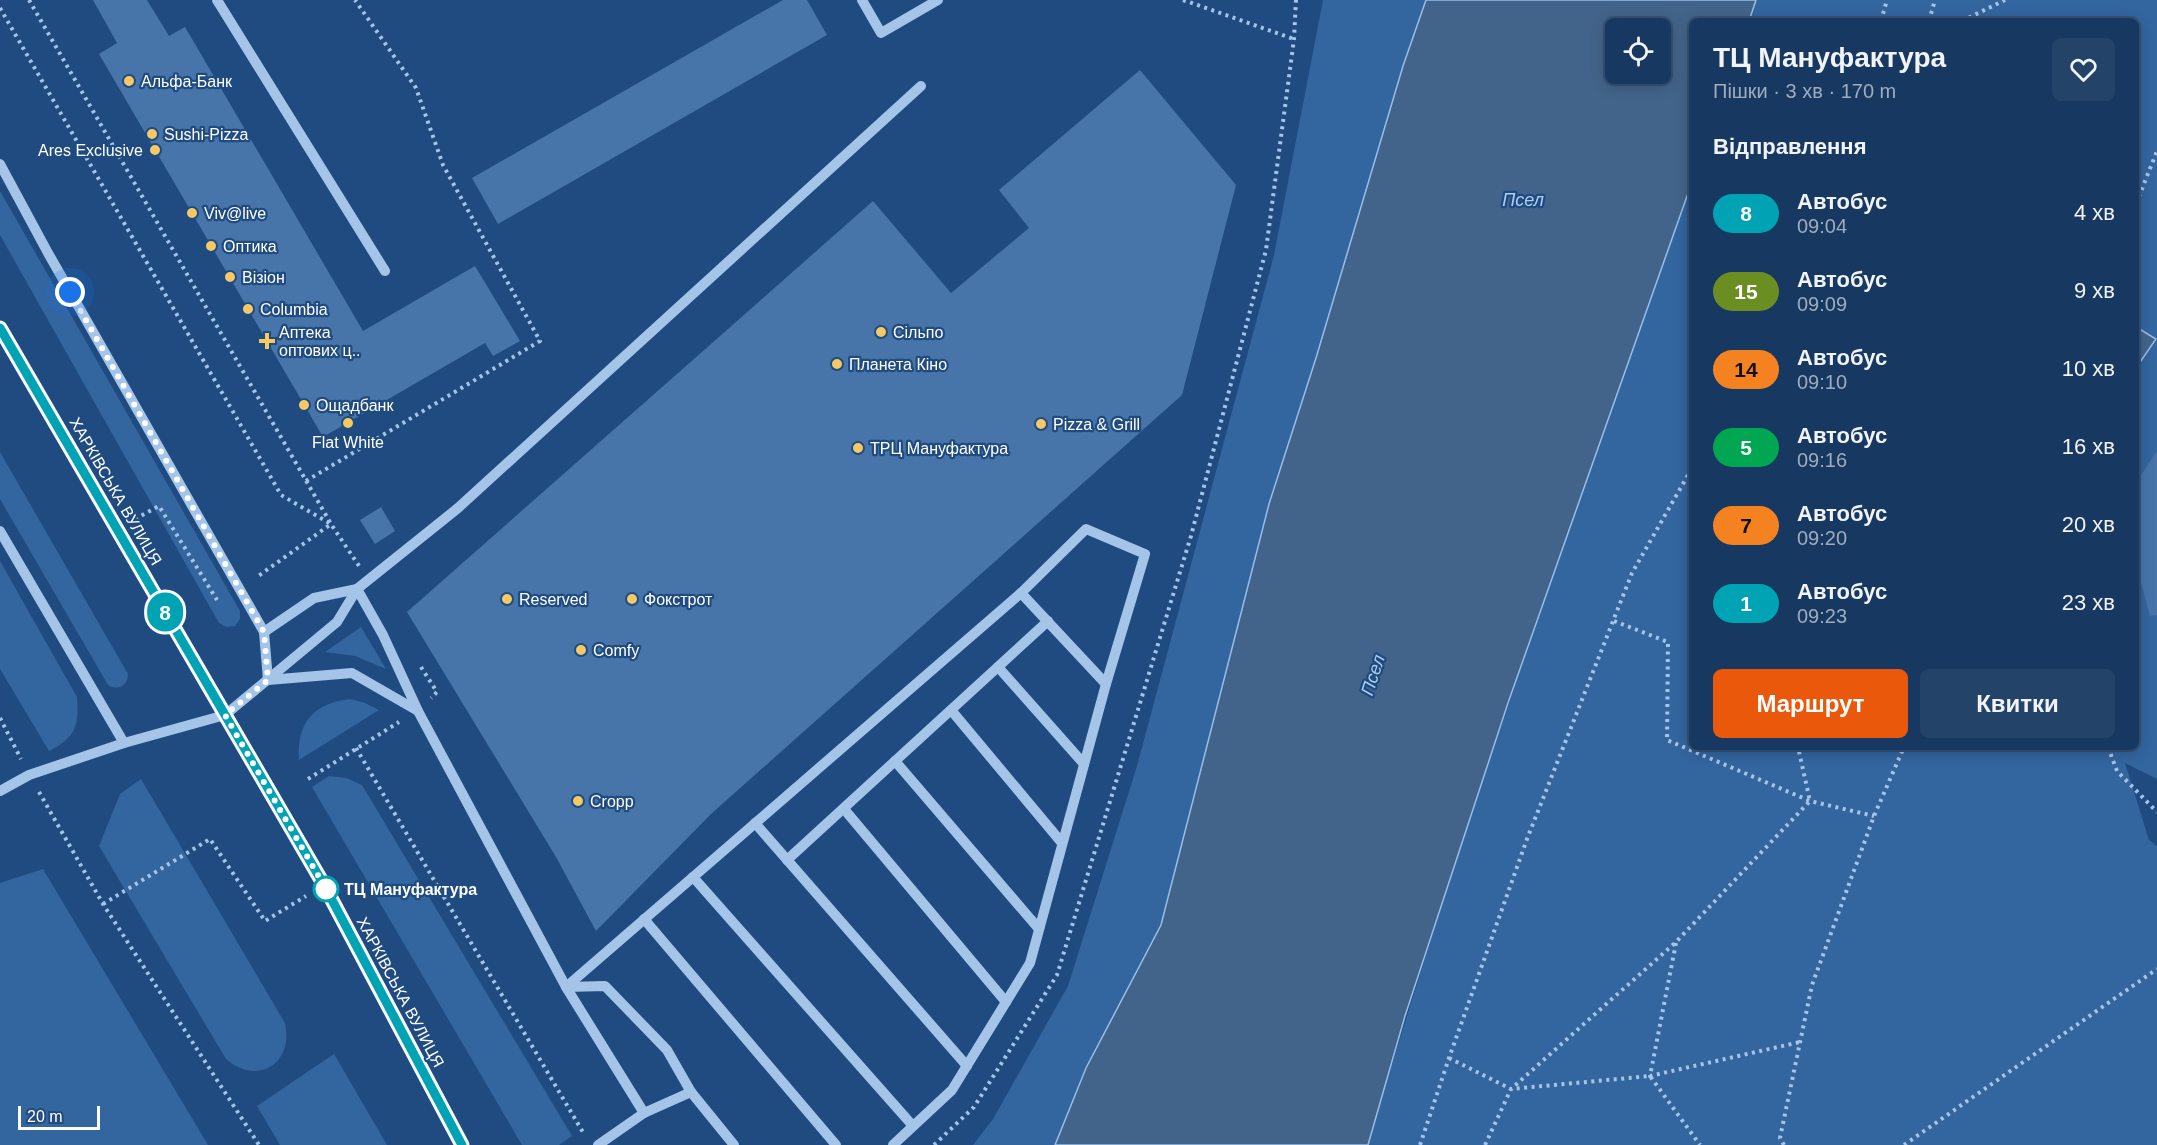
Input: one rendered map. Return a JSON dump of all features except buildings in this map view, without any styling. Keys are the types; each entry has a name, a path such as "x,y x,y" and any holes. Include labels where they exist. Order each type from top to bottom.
{"main road":[{"name":"ХАРКІВСЬКА ВУЛИЦЯ","path":"0,328 324,885 462,1145"}],"lane":[{"path":"217,0 385,271"},
{"path":"862,0 881,33 938,0"},
{"path":"0,791 29,774 124,743 225,715 338,622 357,589 458,508 921,86"},
{"path":"0,164 48,253 264,632 268,680"},
{"path":"0,344 15,354"},
{"path":"566,987 1021,593 1086,529 1145,554 1106,684 1030,963 952,1090 893,1145"},
{"path":"0,531 124,743"},
{"path":"264,632 314,598 357,589"},
{"path":"357,589 384,635 418,711 566,987 644,1113"},
{"path":"1021,593 1106,684"},
{"path":"787,860 1048,621"},
{"path":"998,667 1084,764"},
{"path":"268,680 352,673 418,711"},
{"path":"951,710 1062,843"},
{"path":"895,761 1039,929"},
{"path":"843,808 1006,1002"},
{"path":"755,823 967,1066"},
{"path":"693,877 913,1126"},
{"path":"645,919 836,1145"},
{"path":"566,987 605,986 667,1050 691,1092 734,1145"},
{"path":"598,1145 644,1113 691,1092"}],"path":[{"path":"29,0 331,524"},
{"path":"306,481 540,340 442,165 416,88 355,0"},
{"path":"1183,0 1294,39"},
{"path":"934,1145 974,1107 1057,975 1191,536 1266,249 1294,39 1297,0"},
{"path":"1882,18 1887,0"},
{"path":"1930,18 1935,0"},
{"path":"1968,18 2005,0"},
{"path":"0,8 282,495 331,524"},
{"path":"2139,196 2157,151"},
{"path":"1420,1145 1527,839 1632,573 1689,473"},
{"path":"117,529 159,506 217,600"},
{"path":"257,577 331,524"},
{"path":"1613,621 1668,642 1667,740 1689,749"},
{"path":"0,718 103,904 259,1145"},
{"path":"308,779 356,748 585,1135"},
{"path":"1690,750 1810,801 1874,816"},
{"path":"1799,750 1810,801"},
{"path":"1779,1145 1812,985 1874,816 1903,750"},
{"path":"2109,750 2117,771 2157,812"},
{"path":"1485,1145 1511,1089 1676,942 1810,801"},
{"path":"103,904 210,839 265,921 324,885"},
{"path":"1676,942 1650,1076 1700,1145"},
{"path":"1904,1145 2157,969"},
{"path":"1449,1058 1511,1089 1650,1076 1800,1042"},
{"path":"1780,1138 1784,1145"}],"shaded area":[{"path":"1323,0 1426,0 1403,66 1316,358 1269,504 1161,925 1086,1068 1055,1145 973,1145 993,1119 1068,986 1137,766 1274,255"},
{"path":"1756,0 2157,0 2157,779 2125,763 2149,840 2157,846 2157,1145 1368,1145 1482,782 1689,191 1689,750 2139,750 2139,18 1750,18"},
{"path":"0,191 240,611 240,619 235,626 226,627 219,623 0,235"},
{"path":"0,452 128,674 122,686 115,688 108,685 0,499"},
{"path":"0,561 77,697 74,730 65,741 49,751 0,669"},
{"path":"361,627 386,669 355,656 325,652"},
{"path":"350,699 379,710 299,760 301,735 310,717 326,705"},
{"path":"329,776 346,778 362,785 572,1136 559,1145 522,1145 312,787"},
{"path":"141,779 285,1023 284,1050 278,1060 261,1070 250,1071 226,1059 99,846 120,794"},
{"path":"43,869 208,1145 0,1145 0,883"},
{"path":"334,1054 387,1145 280,1145 257,1106"}],"water":[{"name":"Псел","path":"1426,0 1756,0 1750,18 1689,18 1689,190 1508,703 1405,1016 1368,1145 1055,1145 1086,1068 1161,925 1269,504 1316,358 1403,66"},
{"path":"2139,329 2156,339 2139,364"}],"bus line":[{"name":"8","path":"0,328 324,885 462,1145"}],"place":[{"name":"Альфа-Банк","path":"129,81"},
{"name":"Sushi-Pizza","path":"152,134"},
{"name":"Ares Exclusive","path":"155,150"},
{"name":"Viv@live","path":"192,213"},
{"name":"Оптика","path":"211,246"},
{"name":"Візіон","path":"230,277"},
{"name":"Columbia","path":"248,309"},
{"name":"Сільпо","path":"881,332"},
{"name":"Аптека оптових ц..","path":"267,341"},
{"name":"Планета Кіно","path":"837,364"},
{"name":"Ощадбанк","path":"304,405"},
{"name":"Flat White","path":"348,423"},
{"name":"Pizza & Grill","path":"1041,424"},
{"name":"ТРЦ Мануфактура","path":"858,448"},
{"name":"Reserved","path":"507,599"},
{"name":"Фокстрот","path":"632,599"},
{"name":"Comfy","path":"581,650"},
{"name":"Cropp","path":"578,801"},
{"name":"ТЦ Мануфактура","path":"326,889"}],"route":[{"path":"70,292 264,632 268,680 225,715 326,889"}]}
